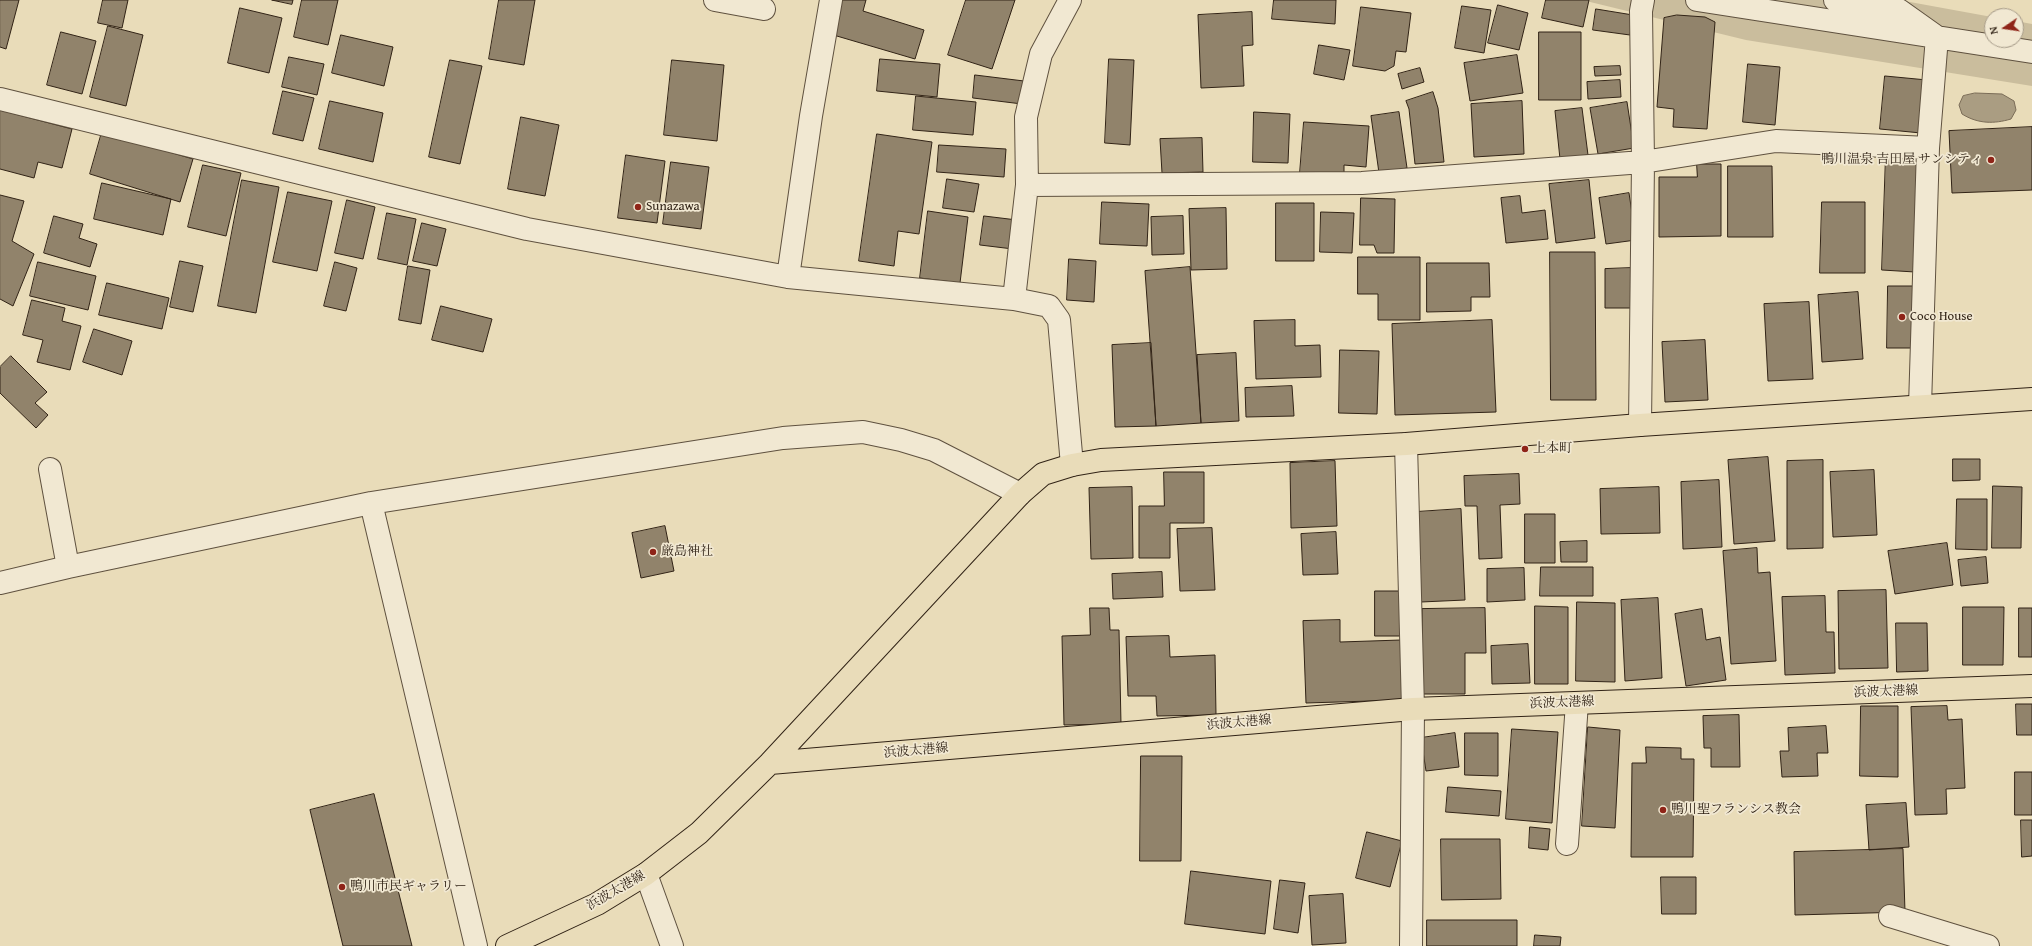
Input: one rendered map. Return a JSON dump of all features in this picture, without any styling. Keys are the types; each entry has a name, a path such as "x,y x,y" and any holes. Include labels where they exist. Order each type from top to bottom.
{"main road":[{"path":"770,763 1020,494 1044,474 1072,465 1101,460 1406,444 1640,425 2032,399"},
{"name":"浜波太港線","path":"507,946 598,904 646,874 699,833 770,763 1414,709 2032,686"}],"street":[{"path":"715,0 764,9"},
{"path":"788,277 811,116 831,0"},
{"path":"1014,299 1027,185 1026,117 1041,54 1070,0"},
{"path":"1640,425 1643,162 1641,11 1643,0"},
{"path":"1697,0 2032,52"},
{"path":"1835,0 1898,10 1937,37"},
{"path":"1920,406 1928,148 1937,37"},
{"path":"0,99 527,230 788,277 1014,299 1049,306 1059,320 1072,465"},
{"path":"1027,185 1362,182 1643,162 1776,140 1928,148"},
{"path":"0,584 68,567 370,503 783,438 863,432 901,440 934,450 1020,494"},
{"path":"1406,444 1414,709 1411,946"},
{"path":"50,469 68,567"},
{"path":"370,503 476,946"},
{"path":"1567,844 1577,703"},
{"path":"646,874 672,946"},
{"path":"1890,916 1988,946"}],"shaded area":[{"path":"1582,0 1899,0 1984,16 1984,48 2024,48 2024,22 2032,24 2032,86 1746,40"},
{"path":"1975,93 2002,94 2014,101 2016,110 2011,119 1998,122 1986,122 1974,120 1962,114 1959,105 1963,96"}],"building":[{"path":"0,0 19,0 6,49 0,47"},
{"path":"103,0 128,0 122,28 98,23"},
{"path":"272,0 293,0 292,4"},
{"path":"302,0 338,0 328,45 294,37"},
{"path":"499,0 535,0 524,65 489,59"},
{"path":"841,0 866,0 863,11 924,30 915,59 830,34"},
{"path":"966,0 1015,0 992,69 948,55"},
{"path":"1274,0 1336,0 1335,24 1272,19"},
{"path":"1546,0 1589,0 1583,27 1542,18"},
{"path":"1498,5 1528,13 1519,50 1488,43"},
{"path":"1462,6 1491,10 1484,53 1455,48"},
{"path":"1361,7 1411,13 1406,52 1396,51 1394,66 1385,71 1353,66"},
{"path":"240,8 282,18 269,73 228,63"},
{"path":"1596,9 1633,15 1630,35 1593,30"},
{"path":"1252,12 1253,45 1242,46 1244,86 1201,88 1198,15"},
{"path":"1677,15 1705,17 1715,22 1707,129 1673,127 1674,109 1657,107 1664,18"},
{"path":"108,26 143,35 126,106 90,97"},
{"path":"61,32 96,41 82,94 47,85"},
{"path":"1539,32 1581,32 1581,100 1539,100"},
{"path":"341,35 393,47 384,86 332,73"},
{"path":"1319,45 1350,50 1344,80 1314,74"},
{"path":"1517,55 1523,93 1470,101 1464,63"},
{"path":"289,57 324,64 317,95 282,87"},
{"path":"880,59 940,64 937,97 877,91"},
{"path":"1109,59 1134,60 1130,145 1105,143"},
{"path":"450,60 482,66 460,164 429,157"},
{"path":"672,60 724,65 717,141 664,135"},
{"path":"1748,64 1780,67 1775,125 1743,122"},
{"path":"1620,66 1621,75 1595,76 1594,67"},
{"path":"1420,68 1424,82 1402,89 1398,74"},
{"path":"975,75 1024,81 1022,104 973,98"},
{"path":"1885,76 1927,80 1921,133 1880,129"},
{"path":"1620,80 1621,97 1588,99 1587,82"},
{"path":"283,91 314,98 303,141 273,134"},
{"path":"1433,92 1438,108 1444,162 1415,164 1409,109 1406,101"},
{"path":"916,96 976,102 973,135 913,130"},
{"path":"330,101 383,113 373,162 319,149"},
{"path":"1522,101 1524,154 1474,157 1471,104"},
{"path":"1627,102 1634,148 1598,154 1590,108"},
{"path":"1582,108 1588,155 1560,159 1555,111"},
{"path":"0,110 72,129 62,168 38,162 34,178 0,169"},
{"path":"1254,112 1290,114 1288,163 1253,162"},
{"path":"1399,112 1407,168 1379,173 1371,116"},
{"path":"521,117 559,125 545,196 508,189"},
{"path":"1304,122 1369,126 1366,167 1344,165 1344,176 1300,173"},
{"name":"鴨川温泉 吉田屋 サンシティ","path":"2032,127 2032,190 1952,193 1949,131"},
{"path":"102,132 193,159 180,202 90,174"},
{"path":"877,134 932,142 919,234 898,231 894,266 859,261"},
{"path":"1202,138 1203,172 1162,173 1160,139"},
{"path":"939,145 1006,149 1004,177 937,172"},
{"path":"1886,154 1920,156 1915,272 1882,270"},
{"path":"626,155 665,161 657,223 618,218"},
{"path":"671,162 709,167 701,229 663,224"},
{"path":"1697,164 1721,164 1721,236 1659,237 1659,177 1697,177"},
{"path":"203,165 241,173 226,236 188,227"},
{"path":"1728,166 1772,166 1773,237 1728,237"},
{"path":"947,179 979,184 974,212 943,208"},
{"path":"242,180 279,187 256,313 218,306"},
{"path":"1589,180 1595,238 1556,243 1549,184"},
{"path":"102,183 171,199 163,235 94,219"},
{"path":"288,192 332,201 317,271 273,262"},
{"path":"1629,193 1636,240 1606,244 1599,198"},
{"path":"0,195 24,201 12,241 34,254 13,306 0,299"},
{"path":"1520,196 1522,213 1545,210 1548,239 1506,243 1501,198"},
{"path":"1361,198 1395,199 1394,253 1377,253 1374,245 1360,245"},
{"path":"347,200 375,207 363,259 335,253"},
{"path":"1102,202 1149,204 1147,246 1100,244"},
{"path":"1822,202 1865,202 1865,273 1820,273"},
{"path":"1276,203 1314,203 1314,261 1276,261"},
{"path":"1226,208 1227,269 1191,270 1189,209"},
{"path":"928,211 968,217 960,283 920,278"},
{"path":"1321,212 1354,213 1352,253 1320,252"},
{"path":"387,213 416,219 407,265 378,259"},
{"path":"54,216 83,224 79,238 97,244 90,267 44,253"},
{"path":"984,216 1017,220 1013,249 980,245"},
{"path":"1183,216 1184,254 1152,255 1151,217"},
{"path":"422,223 446,229 437,266 413,261"},
{"path":"1550,252 1595,252 1596,400 1551,400"},
{"path":"1358,257 1420,257 1420,320 1378,320 1378,294 1358,294"},
{"path":"1069,259 1096,261 1094,302 1067,300"},
{"path":"180,261 203,266 193,312 170,307"},
{"path":"38,262 96,276 88,310 30,296"},
{"path":"335,262 357,268 346,311 324,306"},
{"path":"1427,263 1489,263 1490,297 1471,297 1471,311 1427,312"},
{"path":"408,266 430,270 421,324 399,320"},
{"path":"1190,267 1201,423 1156,426 1145,271"},
{"path":"1631,268 1632,308 1605,308 1605,269"},
{"path":"107,283 169,298 162,329 99,315"},
{"name":"Coco House","path":"1888,286 1917,286 1916,348 1887,348"},
{"path":"1858,292 1863,359 1822,362 1818,295"},
{"path":"32,300 65,308 62,321 81,326 70,370 37,362 43,340 23,335"},
{"path":"1809,302 1813,379 1768,381 1764,304"},
{"path":"441,306 492,319 483,352 432,340"},
{"path":"1295,320 1295,346 1320,345 1321,377 1256,379 1254,321"},
{"path":"1492,320 1496,412 1395,415 1392,324"},
{"path":"94,329 132,341 122,375 83,362"},
{"path":"1705,340 1708,400 1665,402 1662,342"},
{"path":"1151,343 1156,426 1115,427 1112,345"},
{"path":"1340,350 1379,351 1377,414 1339,413"},
{"path":"1236,353 1239,421 1201,423 1197,355"},
{"path":"11,356 47,392 35,403 48,415 36,428 0,393 0,367"},
{"path":"1292,386 1294,416 1246,417 1245,388"},
{"path":"1768,457 1775,541 1734,544 1728,460"},
{"path":"1953,459 1980,459 1980,480 1953,481"},
{"path":"1823,460 1823,548 1787,549 1787,461"},
{"path":"1335,461 1337,526 1291,528 1290,463"},
{"path":"1874,470 1877,535 1833,537 1830,472"},
{"path":"1164,472 1204,472 1204,523 1170,523 1170,558 1139,558 1139,506 1164,506"},
{"path":"1519,474 1520,504 1500,505 1502,558 1479,559 1477,506 1465,506 1464,476"},
{"path":"1719,480 1722,547 1683,549 1681,482"},
{"path":"1993,486 2022,487 2021,548 1992,548"},
{"path":"1132,487 1133,558 1091,559 1089,488"},
{"path":"1659,487 1660,533 1601,534 1600,489"},
{"path":"1957,499 1987,499 1987,550 1956,549"},
{"path":"1461,509 1465,600 1421,602 1416,512"},
{"path":"1525,514 1555,514 1555,563 1525,563"},
{"name":"厳島神社","path":"665,526 674,571 641,578 632,533"},
{"path":"1212,528 1215,590 1180,591 1177,529"},
{"path":"1336,532 1338,574 1303,575 1301,534"},
{"path":"1587,541 1587,562 1561,562 1560,542"},
{"path":"1947,543 1953,585 1895,594 1888,551"},
{"path":"1757,548 1758,573 1770,572 1776,661 1731,664 1723,551"},
{"path":"1986,557 1988,583 1961,586 1958,560"},
{"path":"1541,567 1593,567 1593,596 1540,596"},
{"path":"1524,568 1525,600 1487,602 1487,569"},
{"path":"1162,572 1163,597 1113,599 1112,574"},
{"path":"1886,590 1888,668 1839,669 1838,591"},
{"path":"1375,591 1400,591 1400,636 1375,636"},
{"path":"1825,596 1826,632 1834,632 1835,673 1785,675 1782,597"},
{"path":"1658,598 1662,678 1625,681 1621,600"},
{"path":"1577,602 1615,603 1615,682 1576,681"},
{"path":"1535,606 1568,607 1568,684 1535,684"},
{"path":"1963,607 2004,607 2003,665 1963,665"},
{"path":"1090,608 1109,608 1110,630 1119,630 1121,724 1064,725 1062,636 1090,635"},
{"path":"1485,608 1486,653 1465,653 1465,694 1423,694 1422,609"},
{"path":"2019,608 2032,608 2032,657 2019,657"},
{"path":"1702,609 1706,640 1720,637 1726,680 1686,686 1675,614"},
{"path":"1340,620 1340,642 1401,640 1403,700 1306,703 1303,621"},
{"path":"1896,623 1927,623 1928,671 1897,672"},
{"path":"1169,636 1170,657 1215,655 1216,715 1157,716 1156,696 1128,696 1126,637"},
{"path":"1528,644 1530,683 1492,684 1491,646"},
{"path":"2016,704 2032,704 2032,735 2017,735"},
{"path":"1861,706 1898,706 1898,777 1860,776"},
{"path":"1947,706 1948,720 1962,719 1965,788 1946,789 1947,814 1915,815 1911,707"},
{"path":"1739,715 1740,767 1711,767 1711,748 1704,748 1703,716"},
{"path":"1826,726 1828,753 1817,753 1818,776 1782,777 1780,751 1789,751 1788,728"},
{"path":"1588,727 1620,730 1615,828 1582,826"},
{"path":"1512,729 1558,732 1552,823 1506,819"},
{"path":"1455,733 1459,767 1426,771 1421,738"},
{"path":"1465,733 1498,733 1498,776 1465,775"},
{"name":"鴨川聖フランシス教会","path":"1646,747 1681,748 1681,759 1694,759 1693,857 1631,857 1632,763 1646,763"},
{"path":"1141,756 1182,756 1181,861 1140,861"},
{"path":"2015,772 2032,772 2032,815 2015,815"},
{"path":"1448,787 1501,791 1499,816 1446,812"},
{"path":"374,794 412,946 343,946 310,810"},
{"path":"1906,803 1909,847 1869,850 1866,805"},
{"path":"2021,820 2032,820 2032,856 2022,857"},
{"path":"1530,827 1550,829 1548,850 1529,848"},
{"path":"1367,832 1402,841 1390,887 1356,878"},
{"path":"1441,839 1500,839 1501,899 1442,900"},
{"path":"1903,849 1905,912 1795,915 1794,852"},
{"path":"1191,871 1271,881 1265,934 1185,924"},
{"path":"1661,877 1696,877 1696,914 1662,914"},
{"path":"1280,880 1305,883 1298,933 1274,929"},
{"path":"1343,894 1346,943 1312,945 1309,896"},
{"path":"1427,920 1517,920 1517,946 1427,946"},
{"path":"1535,935 1561,937 1560,946 1534,946"}],"place":[{"name":"鴨川温泉 吉田屋 サンシティ","path":"1991,160"},
{"name":"Sunazawa","path":"638,207"},
{"name":"Coco House","path":"1902,317"},
{"name":"上本町","path":"1525,449"},
{"name":"厳島神社","path":"653,552"},
{"name":"鴨川聖フランシス教会","path":"1663,810"},
{"name":"鴨川市民ギャラリー","path":"342,887"}]}
